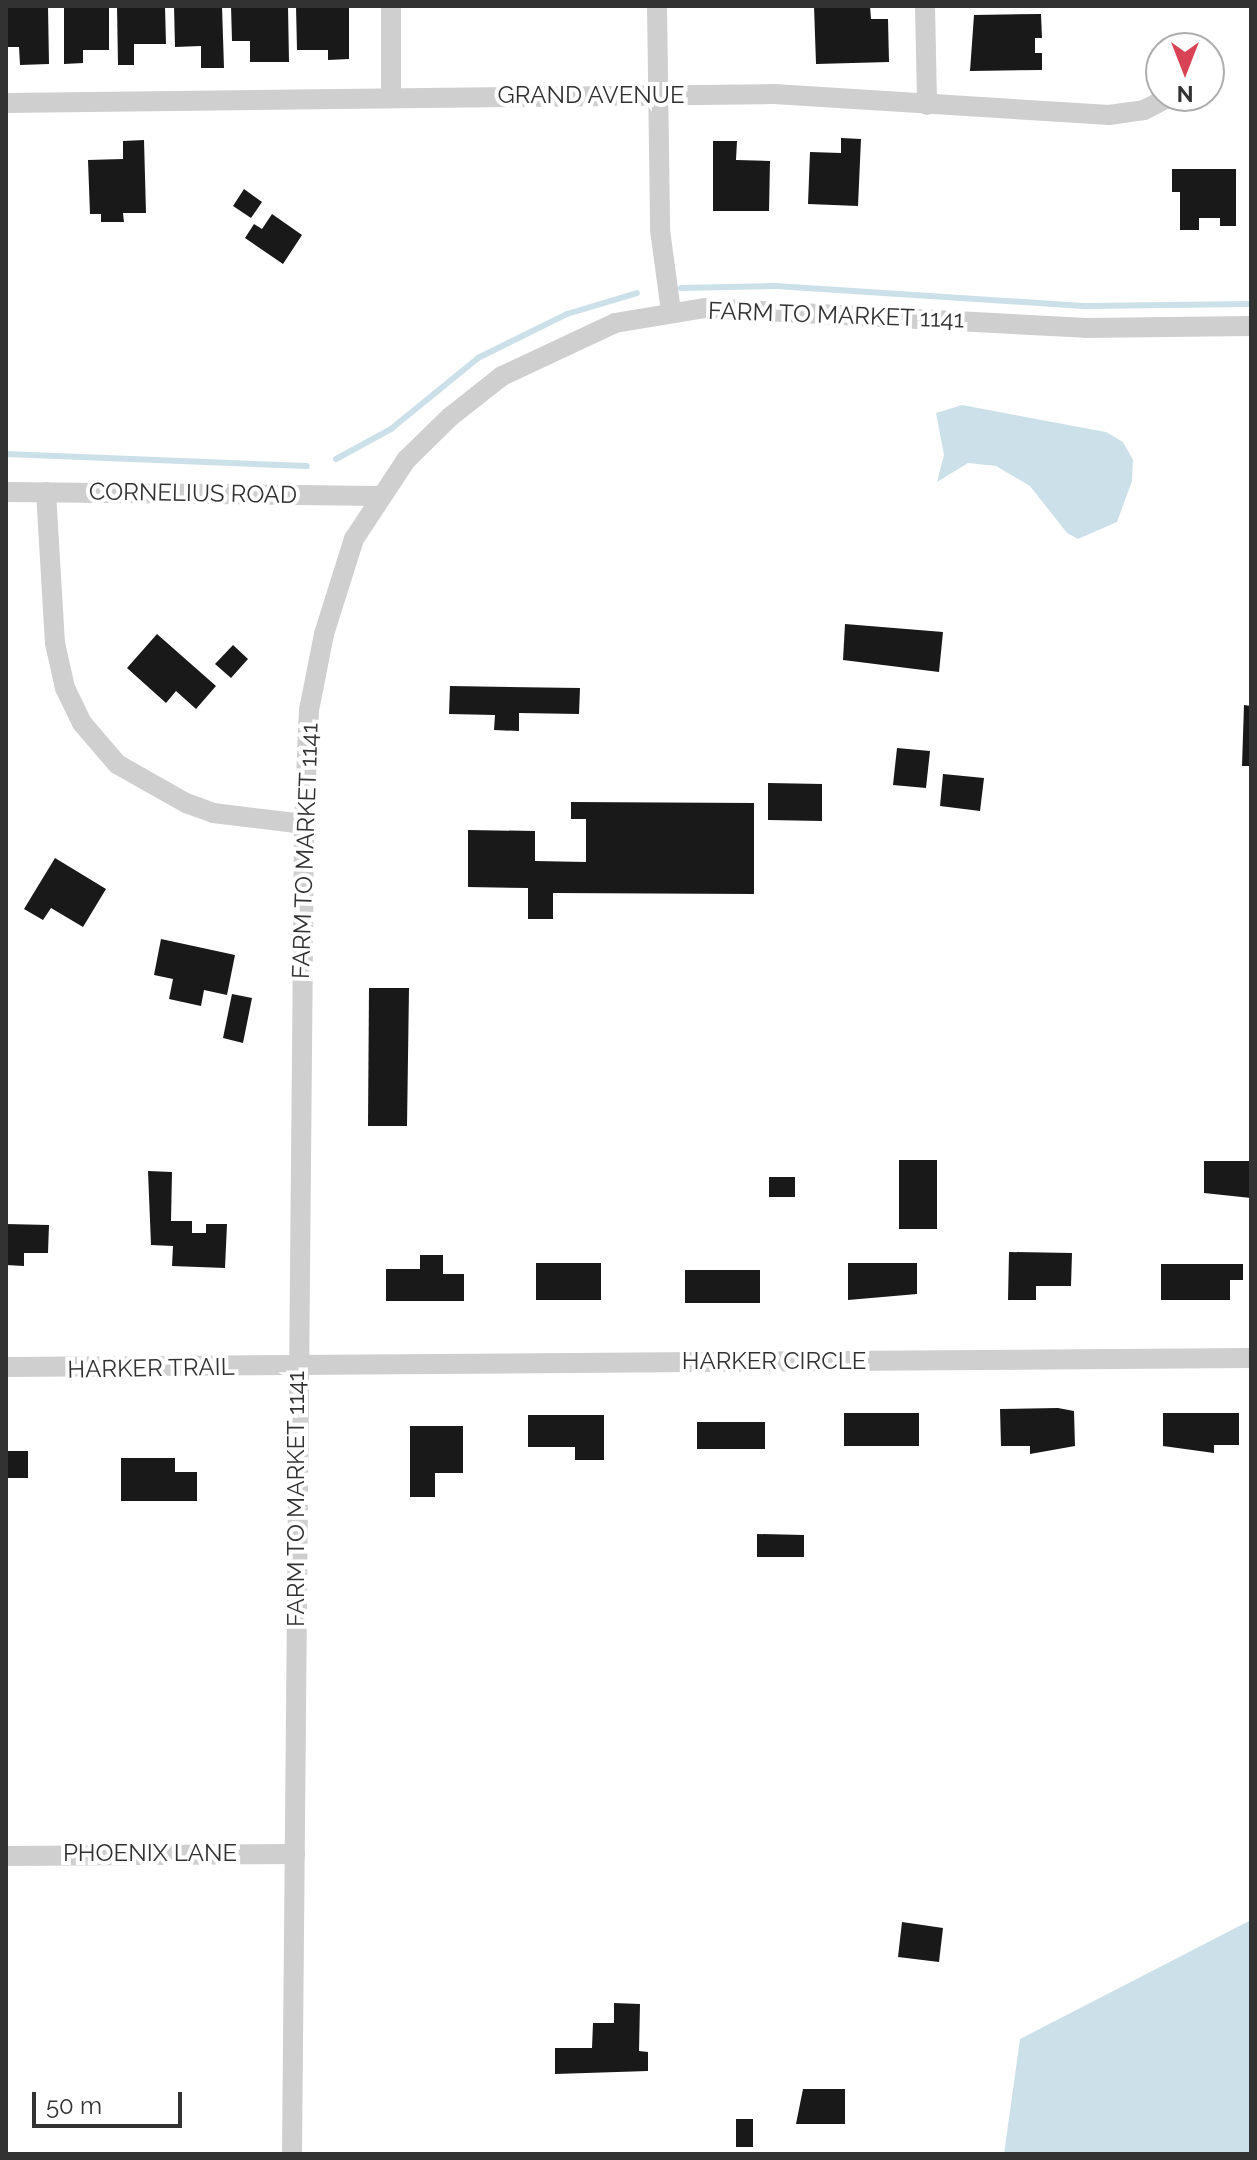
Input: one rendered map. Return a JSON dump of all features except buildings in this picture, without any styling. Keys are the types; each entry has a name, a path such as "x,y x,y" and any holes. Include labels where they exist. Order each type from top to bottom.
{"street":[{"path":"391,6 391,96"},
{"path":"657,6 660,230 671,311"},
{"path":"925,6 927,105"},
{"name":"GRAND AVENUE","path":"6,103 391,96 774,94 1109,115 1145,110"},
{"name":"FARM TO MARKET 1141","path":"292,2154 296,1366 304,824 309,710 324,634 354,539 406,460 502,376 615,323 671,311 781,308 1085,328 1251,326"},
{"name":"CORNELIUS ROAD","path":"6,492 380,496"},
{"path":"46,492 55,643 65,688 82,723 117,764 186,803 213,813 304,824"},
{"name":"HARKER CIRCLE","path":"296,1366 1251,1358"},
{"name":"HARKER TRAIL","path":"6,1367 296,1366"},
{"name":"PHOENIX LANE","path":"6,1856 295,1854"}],"water":[{"path":"962,405 1106,432 1123,442 1133,460 1132,481 1117,522 1078,539 1067,533 1030,486 996,466 968,463 937,482 944,455 936,413"},
{"path":"1251,1920 1251,2154 1004,2154 1020,2039"}],"waterway":[{"path":"681,288 776,286 1087,306 1248,304"},
{"path":"336,459 391,429 478,358 567,314 637,293"},
{"path":"6,454 307,466"}]}
